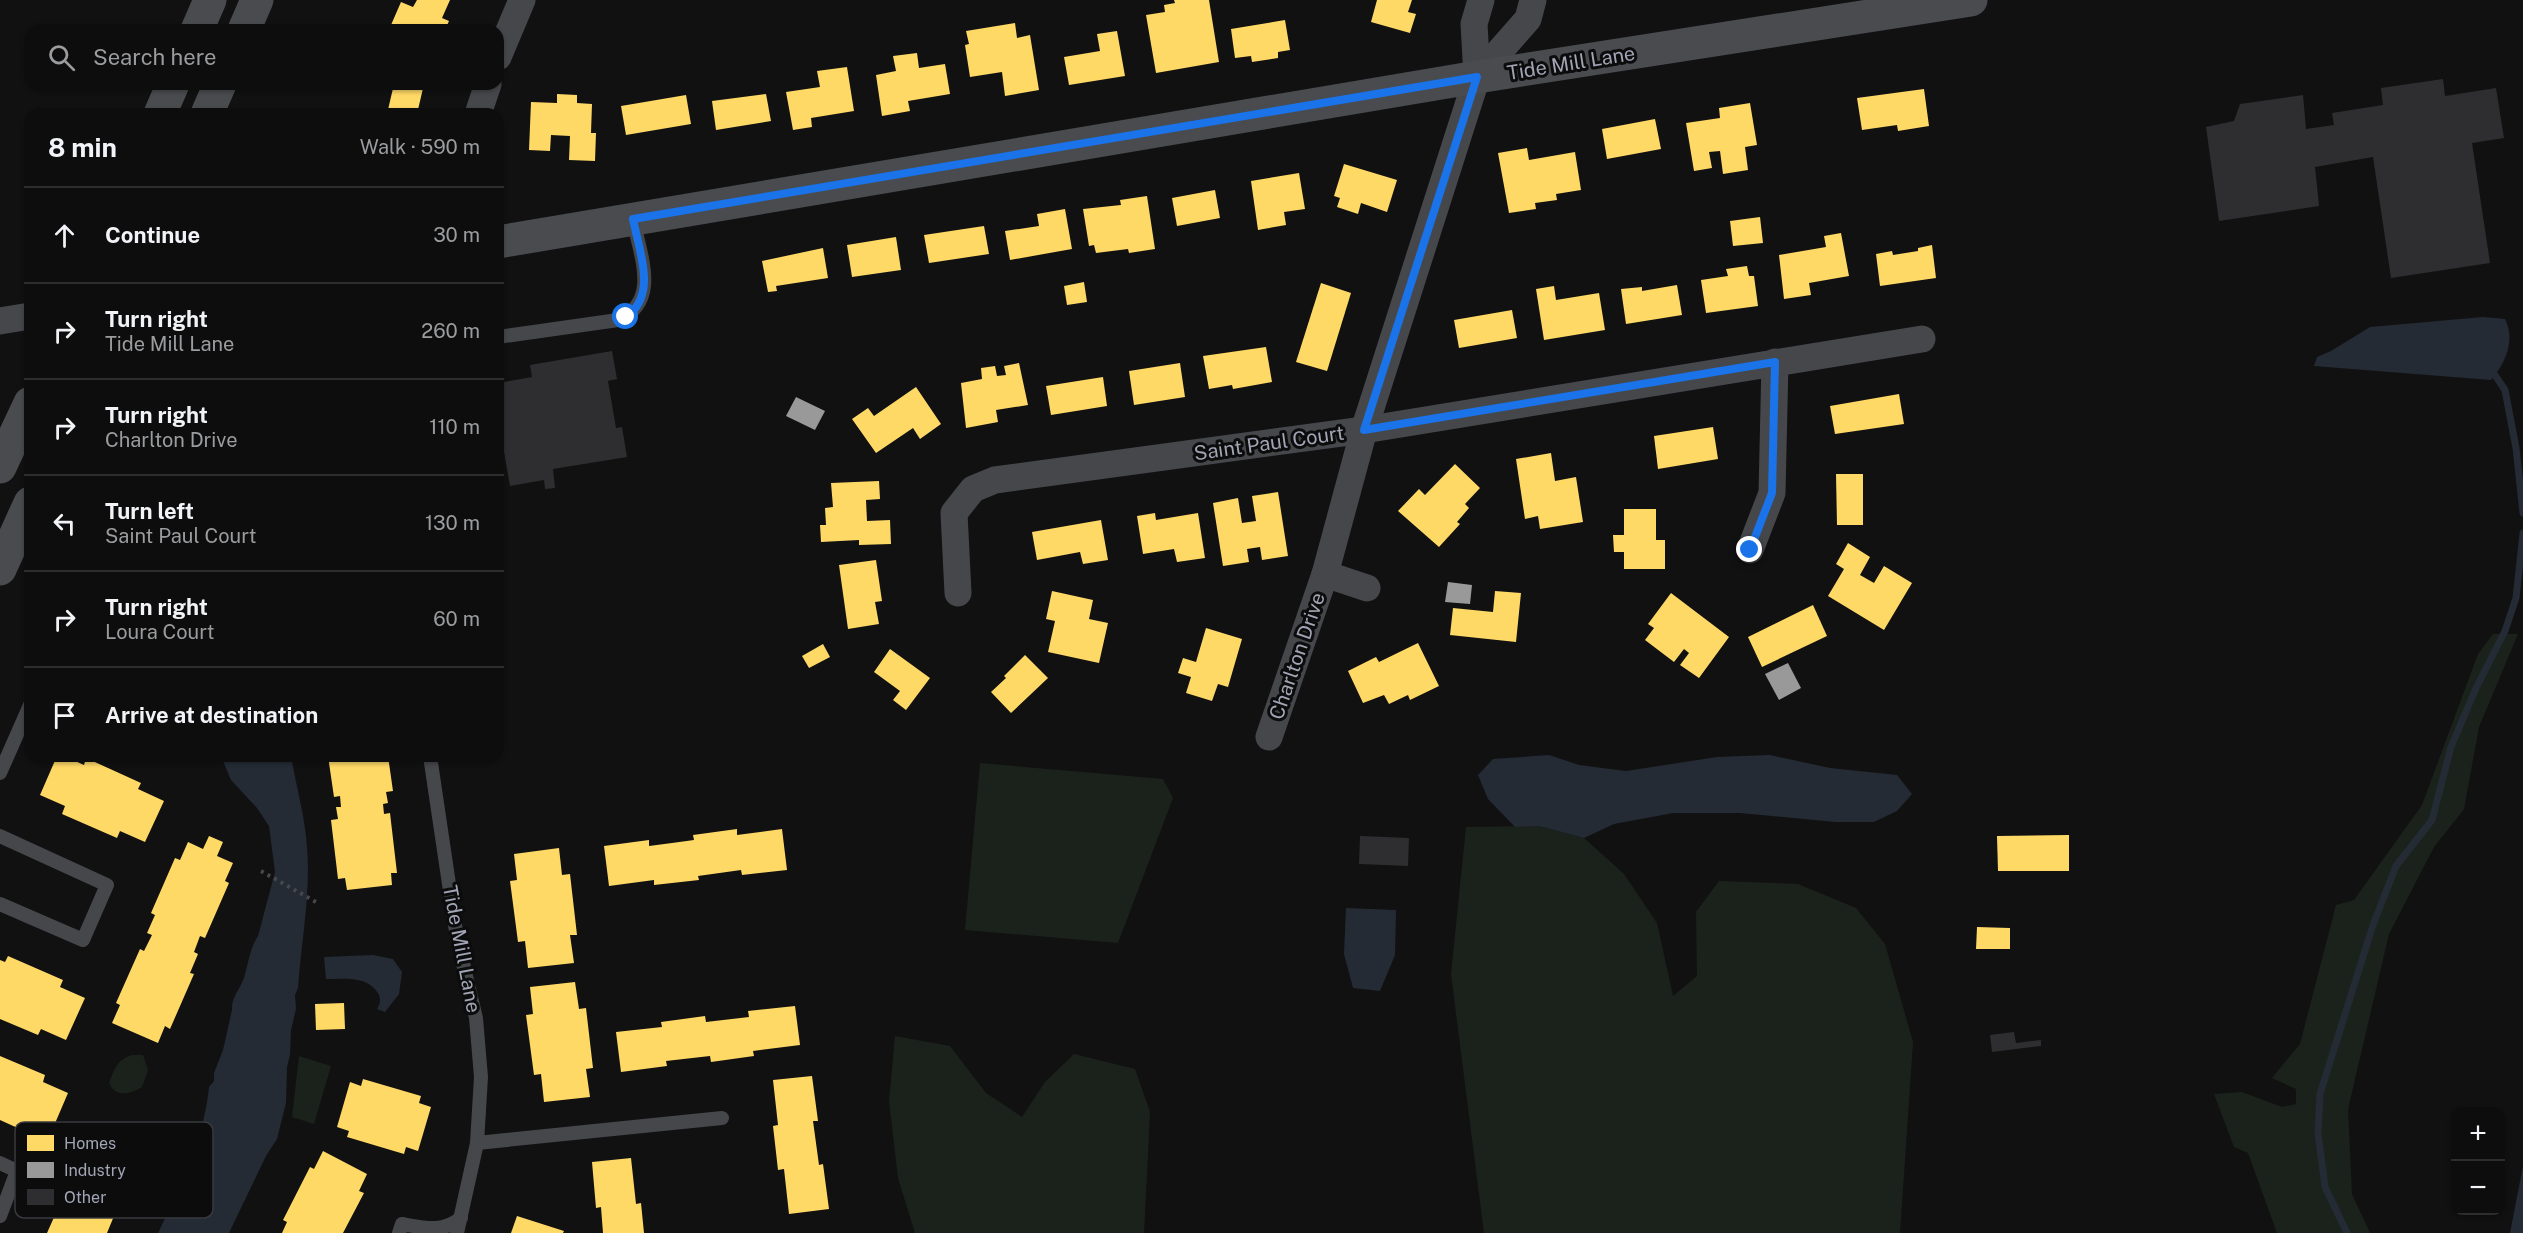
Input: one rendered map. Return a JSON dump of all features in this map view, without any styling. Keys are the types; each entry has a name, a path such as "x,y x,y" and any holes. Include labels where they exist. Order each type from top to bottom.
{"street":[{"path":"200,24 210,0"},
{"path":"247,24 257,0"},
{"path":"504,43 522,0"},
{"name":"Charlton Drive","path":"1269,737 1325,574 1364,430 1477,77 1474,24 1481,0"},
{"name":"Charlton Drive","path":"1477,77 1528,19 1533,0"},
{"name":"Tide Mill Lane","path":"504,241 1477,77 1971,0"},
{"path":"163,108 170,90"},
{"path":"210,108 217,90"},
{"path":"480,108 486,90"},
{"path":"0,321 24,317"},
{"name":"Saint Paul Court","path":"958,592 954,513 973,489 995,480 1364,430 1922,339"},
{"path":"1750,550 1772,493 1775,362"},
{"path":"0,467 24,416"},
{"path":"0,569 24,516"},
{"name":"Charlton Drive","path":"1325,574 1367,588"}],"lane":[{"path":"504,336 618,320 636,310 641,302 645,282 633,219"},
{"path":"0,772 24,718"},
{"name":"Tide Mill Lane","path":"431,762 457,938 476,1018 481,1077 477,1143 457,1233"},
{"path":"0,836 108,885 83,940 0,904"},
{"path":"477,1143 722,1118"},
{"path":"0,1164 15,1170"},
{"path":"0,1216 15,1176"},
{"path":"399,1233 402,1224 441,1230 452,1227 461,1218"}],"path":[{"path":"261,871 316,902"}],"shaded area":[{"path":"2483,317 2505,319 2508,327 2507,351 2501,367 2491,380 2314,366 2317,357 2370,327"},
{"path":"2493,634 2518,634 2479,727 2464,809 2434,847 2389,934 2348,1109 2352,1194 2370,1233 2277,1233 2248,1153 2234,1147 2214,1094 2242,1092 2282,1107 2296,1104 2296,1089 2272,1078 2300,1044 2336,905 2354,900 2422,805 2478,654"},
{"path":"1549,755 1579,765 1626,771 1717,757 1770,755 1830,768 1897,775 1912,794 1897,811 1874,822 1835,822 1740,813 1673,813 1614,824 1584,838 1539,826 1515,827 1488,799 1478,775 1493,759"},
{"path":"224,762 292,762 306,835 307,900 298,988 295,995 296,1009 287,1067 286,1103 277,1139 266,1156 229,1233 158,1233 165,1218 213,1218 213,1122 203,1122 209,1087 214,1081 214,1073 223,1050 233,1001 244,978 251,951 258,936 275,872 269,826 257,808 231,780"},
{"path":"980,763 1163,779 1173,798 1118,943 965,930"},
{"path":"1539,826 1584,838 1624,874 1657,923 1673,996 1697,976 1696,912 1719,881 1798,884 1856,908 1885,944 1913,1042 1900,1233 1484,1233 1451,974 1466,827"},
{"path":"1346,908 1396,910 1395,955 1380,991 1353,988 1344,954"},
{"path":"373,955 393,959 402,972 399,994 385,1012 377,1009 380,1002 379,995 369,984 348,979 326,979 324,957"},
{"path":"895,1036 950,1046 986,1093 1022,1117 1045,1082 1074,1054 1135,1069 1150,1112 1144,1233 915,1233 898,1178 889,1101"},
{"path":"132,1055 143,1055 148,1070 142,1087 128,1093 119,1093 109,1083 117,1065"},
{"path":"299,1056 331,1066 314,1124 292,1117"},
{"path":"2523,1166 2523,1233 2510,1233"}],"building: Homes":[{"path":"417,0 450,0 442,18 449,21 448,24 391,24 401,2 413,7"},
{"path":"1174,0 1209,0 1219,62 1156,73 1146,15 1165,12 1164,5 1175,3"},
{"path":"1377,0 1412,0 1408,12 1416,14 1410,33 1371,22"},
{"path":"1285,20 1290,50 1278,52 1278,58 1252,62 1251,56 1235,58 1231,29"},
{"path":"1015,23 1017,38 1030,35 1039,90 1005,96 1002,72 970,77 965,45 969,44 966,31"},
{"path":"1117,31 1125,76 1069,85 1064,57 1100,51 1097,34"},
{"path":"917,53 919,68 945,64 950,94 908,101 910,111 882,116 876,75 896,71 893,56"},
{"path":"847,67 854,111 811,118 812,127 793,130 786,92 820,87 817,71"},
{"path":"1924,89 1929,126 1898,131 1897,125 1862,130 1857,98"},
{"path":"393,90 423,90 418,108 388,108"},
{"path":"557,94 577,95 577,103 592,104 591,133 596,133 595,161 569,160 570,136 551,135 550,151 529,150 531,102 557,103"},
{"path":"766,94 771,121 716,130 712,101"},
{"path":"686,95 691,124 626,135 621,106"},
{"path":"1750,103 1757,145 1745,147 1748,170 1723,174 1720,151 1709,152 1712,168 1694,171 1686,123 1720,118 1719,108"},
{"path":"1655,119 1661,149 1607,159 1602,129"},
{"path":"1527,148 1529,160 1575,152 1581,190 1556,194 1557,200 1535,203 1536,209 1509,213 1498,153"},
{"path":"1344,164 1397,180 1387,212 1361,203 1358,214 1337,207 1340,198 1334,196"},
{"path":"1299,173 1305,209 1284,212 1286,225 1258,230 1251,181"},
{"path":"1215,190 1220,218 1177,226 1172,198"},
{"path":"1147,196 1155,249 1129,253 1128,249 1096,253 1094,245 1089,246 1083,209 1121,205 1120,200"},
{"path":"1065,209 1072,249 1010,260 1005,231 1039,226 1037,214"},
{"path":"1760,217 1763,243 1733,246 1730,221"},
{"path":"984,226 989,254 929,263 924,235"},
{"path":"1841,233 1849,276 1809,283 1811,295 1784,299 1779,255 1826,247 1824,236"},
{"path":"896,237 901,270 852,277 847,245"},
{"path":"1932,245 1936,278 1880,286 1876,254 1892,251 1893,255 1918,251 1918,248"},
{"path":"823,248 828,278 776,286 777,291 768,292 762,261"},
{"path":"1747,266 1749,276 1754,276 1758,306 1706,313 1701,280 1728,276 1726,269"},
{"path":"1084,282 1087,302 1067,305 1064,286"},
{"path":"1321,283 1351,293 1327,371 1296,362"},
{"path":"1677,285 1682,315 1626,324 1621,289 1642,287 1642,291"},
{"path":"1554,286 1556,300 1599,293 1605,330 1544,340 1536,289"},
{"path":"1512,310 1517,338 1459,348 1454,320"},
{"path":"1266,347 1272,382 1233,389 1232,385 1209,389 1203,356"},
{"path":"1019,363 1028,405 996,410 998,422 966,428 961,383 982,379 981,368 995,366 997,376 1006,375 1004,366"},
{"path":"1180,363 1185,397 1134,405 1129,371"},
{"path":"1103,377 1107,406 1051,415 1046,386"},
{"path":"916,387 941,424 920,439 913,428 876,453 852,419 868,408 874,416"},
{"path":"1899,394 1904,424 1835,434 1830,406"},
{"path":"1713,427 1718,459 1658,469 1654,436"},
{"path":"1551,453 1555,481 1576,477 1583,522 1540,529 1538,516 1525,519 1516,459"},
{"path":"1455,464 1480,488 1465,504 1469,508 1457,522 1460,524 1439,547 1398,511 1419,489 1425,495"},
{"path":"1836,474 1863,474 1863,525 1837,525"},
{"path":"879,481 880,499 866,500 867,521 890,520 891,544 859,545 859,540 821,542 820,525 826,525 825,508 833,507 831,483"},
{"path":"1278,492 1288,556 1262,560 1260,547 1247,549 1249,562 1223,566 1213,503 1238,498 1242,523 1256,521 1252,496"},
{"path":"1624,509 1656,509 1656,540 1665,540 1665,569 1624,569 1624,552 1614,552 1613,535 1624,535"},
{"path":"1155,513 1156,520 1198,513 1205,558 1177,562 1174,549 1143,554 1137,516"},
{"path":"1101,520 1108,560 1083,564 1080,552 1037,560 1032,532"},
{"path":"1848,543 1870,557 1860,575 1874,583 1884,566 1912,583 1884,630 1828,596 1844,569 1836,564"},
{"path":"876,560 882,601 875,602 879,624 848,629 839,565"},
{"path":"1052,591 1093,600 1089,619 1108,623 1099,663 1048,652 1055,621 1046,619"},
{"path":"1495,591 1521,593 1516,642 1450,635 1453,608 1493,612"},
{"path":"1671,593 1729,637 1699,678 1680,665 1689,653 1684,649 1674,662 1645,640 1654,628 1648,624"},
{"path":"1813,605 1827,636 1762,667 1748,637"},
{"path":"1206,628 1242,639 1228,687 1218,684 1212,701 1186,693 1191,677 1178,673 1183,658 1196,662"},
{"path":"1418,643 1439,686 1410,700 1408,695 1389,704 1384,695 1363,703 1348,671 1376,657 1379,662"},
{"path":"823,644 830,657 809,668 802,656"},
{"path":"890,649 930,678 906,710 893,700 900,691 874,672"},
{"path":"1025,655 1048,678 1011,713 991,692"},
{"path":"54,762 77,762 84,765 85,762 95,762 141,783 138,789 164,801 145,842 120,831 117,838 62,814 65,806 40,795"},
{"path":"329,762 389,762 393,791 386,792 388,803 383,804 384,814 390,813 397,873 391,873 392,885 347,890 345,878 338,879 331,820 338,819 336,807 341,807 340,796 334,797"},
{"path":"737,829 737,835 782,829 787,870 742,875 741,870 698,876 699,880 654,885 654,880 609,886 604,846 649,840 649,846 694,840 693,835"},
{"path":"2069,835 2069,871 1998,871 1997,836"},
{"path":"209,836 223,842 217,856 233,863 225,881 229,883 205,938 200,936 194,952 198,954 190,973 194,974 170,1029 165,1026 158,1043 112,1023 120,1005 116,1003 140,949 144,951 152,935 147,933 155,915 151,913 175,858 180,860 188,842 203,849"},
{"path":"559,848 562,875 570,874 577,935 570,935 574,963 528,968 525,941 518,942 510,881 517,880 514,854"},
{"path":"1977,927 2010,928 2010,949 1976,949"},
{"path":"8,956 63,980 60,987 85,998 66,1040 41,1029 38,1035 0,1019 0,960 5,962"},
{"path":"575,982 579,1009 586,1008 593,1068 586,1069 590,1097 544,1102 541,1074 534,1075 526,1015 533,1014 530,987"},
{"path":"344,1003 345,1029 316,1030 315,1004"},
{"path":"795,1006 800,1045 753,1051 754,1056 711,1062 710,1056 666,1061 667,1066 621,1072 616,1032 662,1027 661,1022 705,1016 706,1022 749,1017 748,1011"},
{"path":"0,1056 45,1075 43,1082 68,1093 56,1122 15,1122 15,1127 0,1120"},
{"path":"812,1076 818,1121 813,1121 819,1165 823,1164 829,1209 789,1214 784,1169 778,1170 773,1126 778,1125 773,1080"},
{"path":"363,1079 421,1096 419,1103 431,1107 418,1151 406,1147 404,1154 347,1137 349,1131 337,1127 350,1082 361,1086"},
{"path":"323,1151 367,1174 359,1191 364,1193 343,1233 282,1233 287,1222 283,1220 310,1167 314,1169"},
{"path":"631,1158 636,1204 641,1203 644,1233 603,1233 601,1207 596,1208 592,1162"},
{"path":"517,1216 564,1231 563,1233 511,1233"},
{"path":"54,1218 113,1218 107,1233 47,1233"}],"building: Industry":[{"path":"796,397 825,411 815,430 786,416"},
{"path":"1448,582 1472,585 1470,604 1445,602"},
{"path":"1788,663 1801,688 1779,700 1765,674"}],"building: Other":[{"path":"2443,79 2445,96 2496,88 2504,138 2472,143 2490,263 2391,278 2373,157 2315,167 2319,206 2219,221 2206,127 2234,121 2240,104 2303,95 2306,129 2334,125 2332,113 2383,105 2381,88"},
{"path":"612,351 617,379 608,381 616,428 622,427 627,457 553,469 555,488 545,489 544,480 510,486 504,452 504,382 532,377 530,365"},
{"path":"1360,836 1409,838 1408,866 1359,864"},
{"path":"2014,1032 2016,1043 2041,1040 2041,1046 1992,1052 1990,1035"}],"waterway":[{"path":"2495,375 2505,390 2516,448 2523,513"},
{"path":"2347,1233 2325,1187 2318,1133 2320,1094 2373,925 2396,866 2432,820 2451,747 2476,688 2505,631 2516,598 2523,533"}],"route":[{"path":"626,317 636,310 641,302 645,282 633,219 1477,77 1364,430 1775,362 1772,493 1750,550"}]}
